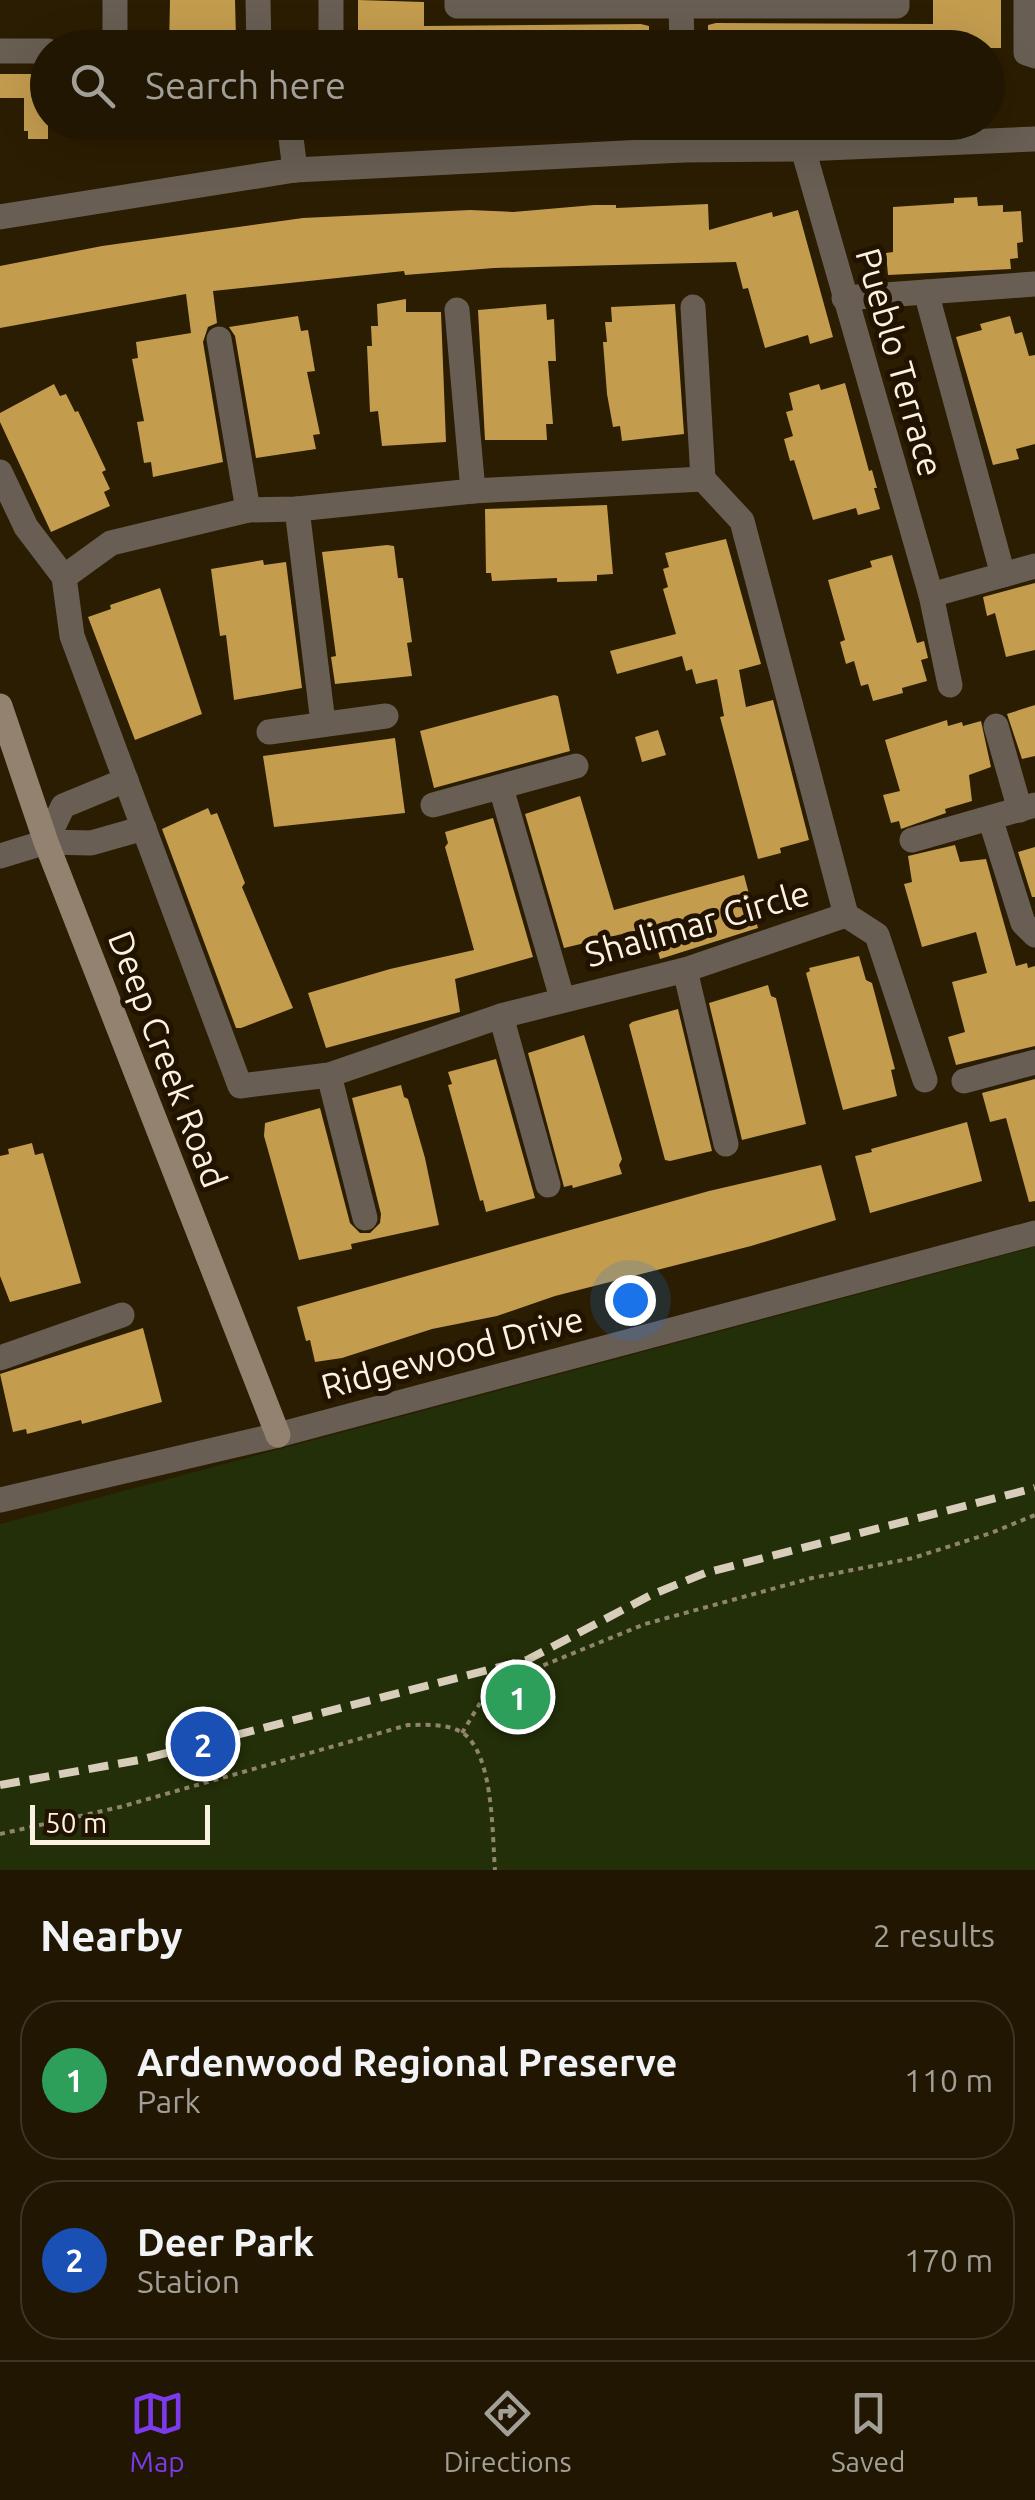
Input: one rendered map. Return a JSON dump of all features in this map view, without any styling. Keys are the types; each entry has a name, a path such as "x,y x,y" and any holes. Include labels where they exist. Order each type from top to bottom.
{"street":[{"path":"115,0 115,30"},
{"path":"258,0 258,30"},
{"path":"331,0 332,30"},
{"path":"457,0 457,6 898,6 898,0"},
{"path":"1026,0 1026,53 1035,56"},
{"path":"682,6 682,30"},
{"path":"0,51 30,51"},
{"path":"0,217 295,170 682,150 1035,139"},
{"path":"291,140 295,170"},
{"path":"682,140 682,150"},
{"name":"Pueblo Terrace","path":"803,149 930,595 950,685"},
{"path":"844,298 1035,284"},
{"path":"926,292 1003,575"},
{"path":"0,472 26,527 64,577 111,543 248,510 297,510 473,491 703,478 692,307"},
{"path":"458,310 473,491"},
{"path":"219,340 248,510"},
{"name":"Shalimar Circle","path":"64,577 72,636 240,1086 329,1075 500,1016 684,970 846,916 742,521 703,478"},
{"path":"297,510 322,723"},
{"path":"930,595 1035,566"},
{"name":"Deep Creek Road","path":"0,706 46,842 278,1435"},
{"path":"269,732 386,716"},
{"path":"912,840 1027,808 996,726"},
{"path":"434,805 576,766"},
{"path":"46,842 63,806 126,780"},
{"path":"500,788 562,998"},
{"path":"990,818 1023,923 1035,935"},
{"path":"0,856 46,842 91,843 144,828"},
{"path":"846,916 878,935 925,1080"},
{"path":"684,970 726,1144"},
{"path":"500,1016 548,1185"},
{"path":"964,1081 1035,1062"},
{"path":"329,1075 365,1218"},
{"name":"Ridgewood Drive","path":"0,1500 278,1435 1035,1232"},
{"path":"2,1351 122,1315"}],"path":[{"path":"462,1733 485,1695 522,1674 645,1624 812,1578 912,1558 991,1534 1035,1515"},
{"path":"0,1834 120,1807 408,1726 436,1724 462,1733 478,1750 486,1780 495,1870"}],"green space":[{"path":"1035,1247 1035,1870 0,1870 0,1524"}],"building":[{"path":"170,0 235,0 236,30 169,30"},
{"path":"358,0 424,2 424,26 649,26 649,30 358,30"},
{"path":"933,0 1001,0 1001,30 708,30 708,25 716,23 933,24"},
{"path":"0,74 30,74 30,139 28,131 24,131 24,98 0,98"},
{"path":"977,197 978,206 1003,205 1003,212 1021,211 1023,242 1017,243 1018,258 1010,259 1011,269 888,275 886,253 893,252 893,207 954,203 954,198"},
{"path":"708,204 709,230 772,212 773,217 798,210 833,337 810,344 808,335 765,348 748,288 743,289 736,262 494,268 405,275 404,271 213,291 217,323 208,327 203,342 223,462 153,477 151,462 144,463 137,422 144,421 132,359 138,358 136,342 191,333 186,294 0,328 0,266 102,246 303,218"},
{"path":"406,299 406,312 441,312 446,442 382,446 378,411 370,412 367,346 372,346 371,326 378,326 377,304"},
{"path":"546,304 547,320 554,319 556,361 548,361 553,424 546,424 547,440 485,440 478,310"},
{"path":"675,304 684,434 622,441 620,426 613,427 607,394 605,322 612,322 611,307"},
{"path":"298,316 301,331 308,330 315,371 307,372 320,434 313,435 316,449 256,458 235,336 229,327"},
{"path":"1010,316 1015,334 1022,332 1029,356 1035,355 1035,444 1016,449 1019,459 993,465 956,337 982,330 980,324"},
{"path":"845,383 880,509 858,515 856,508 813,520 784,439 793,436 786,412 793,410 789,393 819,384 821,390"},
{"path":"54,384 60,396 66,394 75,412 78,411 106,470 102,472 110,489 104,492 110,506 51,532 0,422 0,413"},
{"path":"607,505 613,574 597,575 597,581 557,582 557,578 492,581 491,573 486,573 485,509"},
{"path":"726,539 761,664 739,670 746,707 773,700 809,840 758,859 720,717 724,716 717,679 696,684 692,669 686,671 682,656 617,674 610,651 676,634 663,589 668,587 663,569 669,567 665,553"},
{"path":"394,546 398,578 403,578 412,642 407,643 412,676 335,684 331,657 336,656 322,552"},
{"path":"892,555 917,643 924,641 928,658 921,660 927,681 873,701 868,684 861,686 854,661 846,664 840,642 845,640 828,580 872,567 870,561"},
{"path":"263,560 264,565 286,562 302,688 234,700 226,635 220,636 211,569"},
{"path":"1035,583 1035,650 1006,657 995,613 987,616 983,597"},
{"path":"160,588 202,714 135,740 88,617"},
{"path":"558,696 570,751 434,788 420,731"},
{"path":"1035,705 1035,756 1022,759 1007,714"},
{"path":"947,720 948,726 981,721 991,767 969,775 972,801 901,829 899,821 891,823 883,795 900,791 885,740"},
{"path":"658,730 666,755 642,762 635,737"},
{"path":"395,738 405,813 274,827 263,756"},
{"path":"580,796 614,910 744,875 758,928 660,959 651,927 564,948 525,814"},
{"path":"208,808 211,815 217,813 245,883 242,887 293,1008 241,1028 236,1028 162,829"},
{"path":"493,818 533,957 455,979 460,1012 326,1048 308,993 474,950 445,847 445,832"},
{"path":"955,845 960,862 986,859 1016,966 1035,966 1035,1046 956,1065 948,1037 965,1032 952,982 987,973 976,932 922,947 904,884 912,882 908,856"},
{"path":"1035,847 1035,897 1032,897 1018,852"},
{"path":"859,956 866,980 872,983 895,1069 891,1070 897,1096 843,1110 806,973 809,968"},
{"path":"768,985 771,996 776,998 806,1124 742,1140 709,1003"},
{"path":"678,1009 712,1151 670,1161 665,1160 629,1025"},
{"path":"584,1035 622,1159 622,1174 573,1188 564,1187 528,1053"},
{"path":"496,1059 535,1198 486,1212 448,1085 452,1084 448,1072"},
{"path":"1035,1079 1035,1201 1029,1202 1006,1118 990,1122 982,1093"},
{"path":"401,1085 425,1158 439,1225 299,1260 264,1136 265,1123 320,1108 350,1223 360,1233 370,1233 380,1223 381,1214 352,1098"},
{"path":"967,1122 982,1181 870,1213 855,1156"},
{"path":"32,1143 35,1155 43,1153 81,1283 10,1302 0,1276 0,1156 9,1154 8,1149"},
{"path":"821,1165 836,1220 555,1296 497,1316 432,1329 342,1358 315,1362 310,1340 306,1341 297,1307 709,1191"},
{"path":"143,1328 162,1402 82,1424 81,1420 27,1434 26,1429 13,1432 0,1374"}],"railway":[{"path":"0,1785 139,1760 527,1660 651,1595 705,1573 1035,1488"}],"place":[{"name":"Ardenwood Regional Preserve","path":"518,1697"},
{"name":"Deer Park","path":"203,1744"}]}
